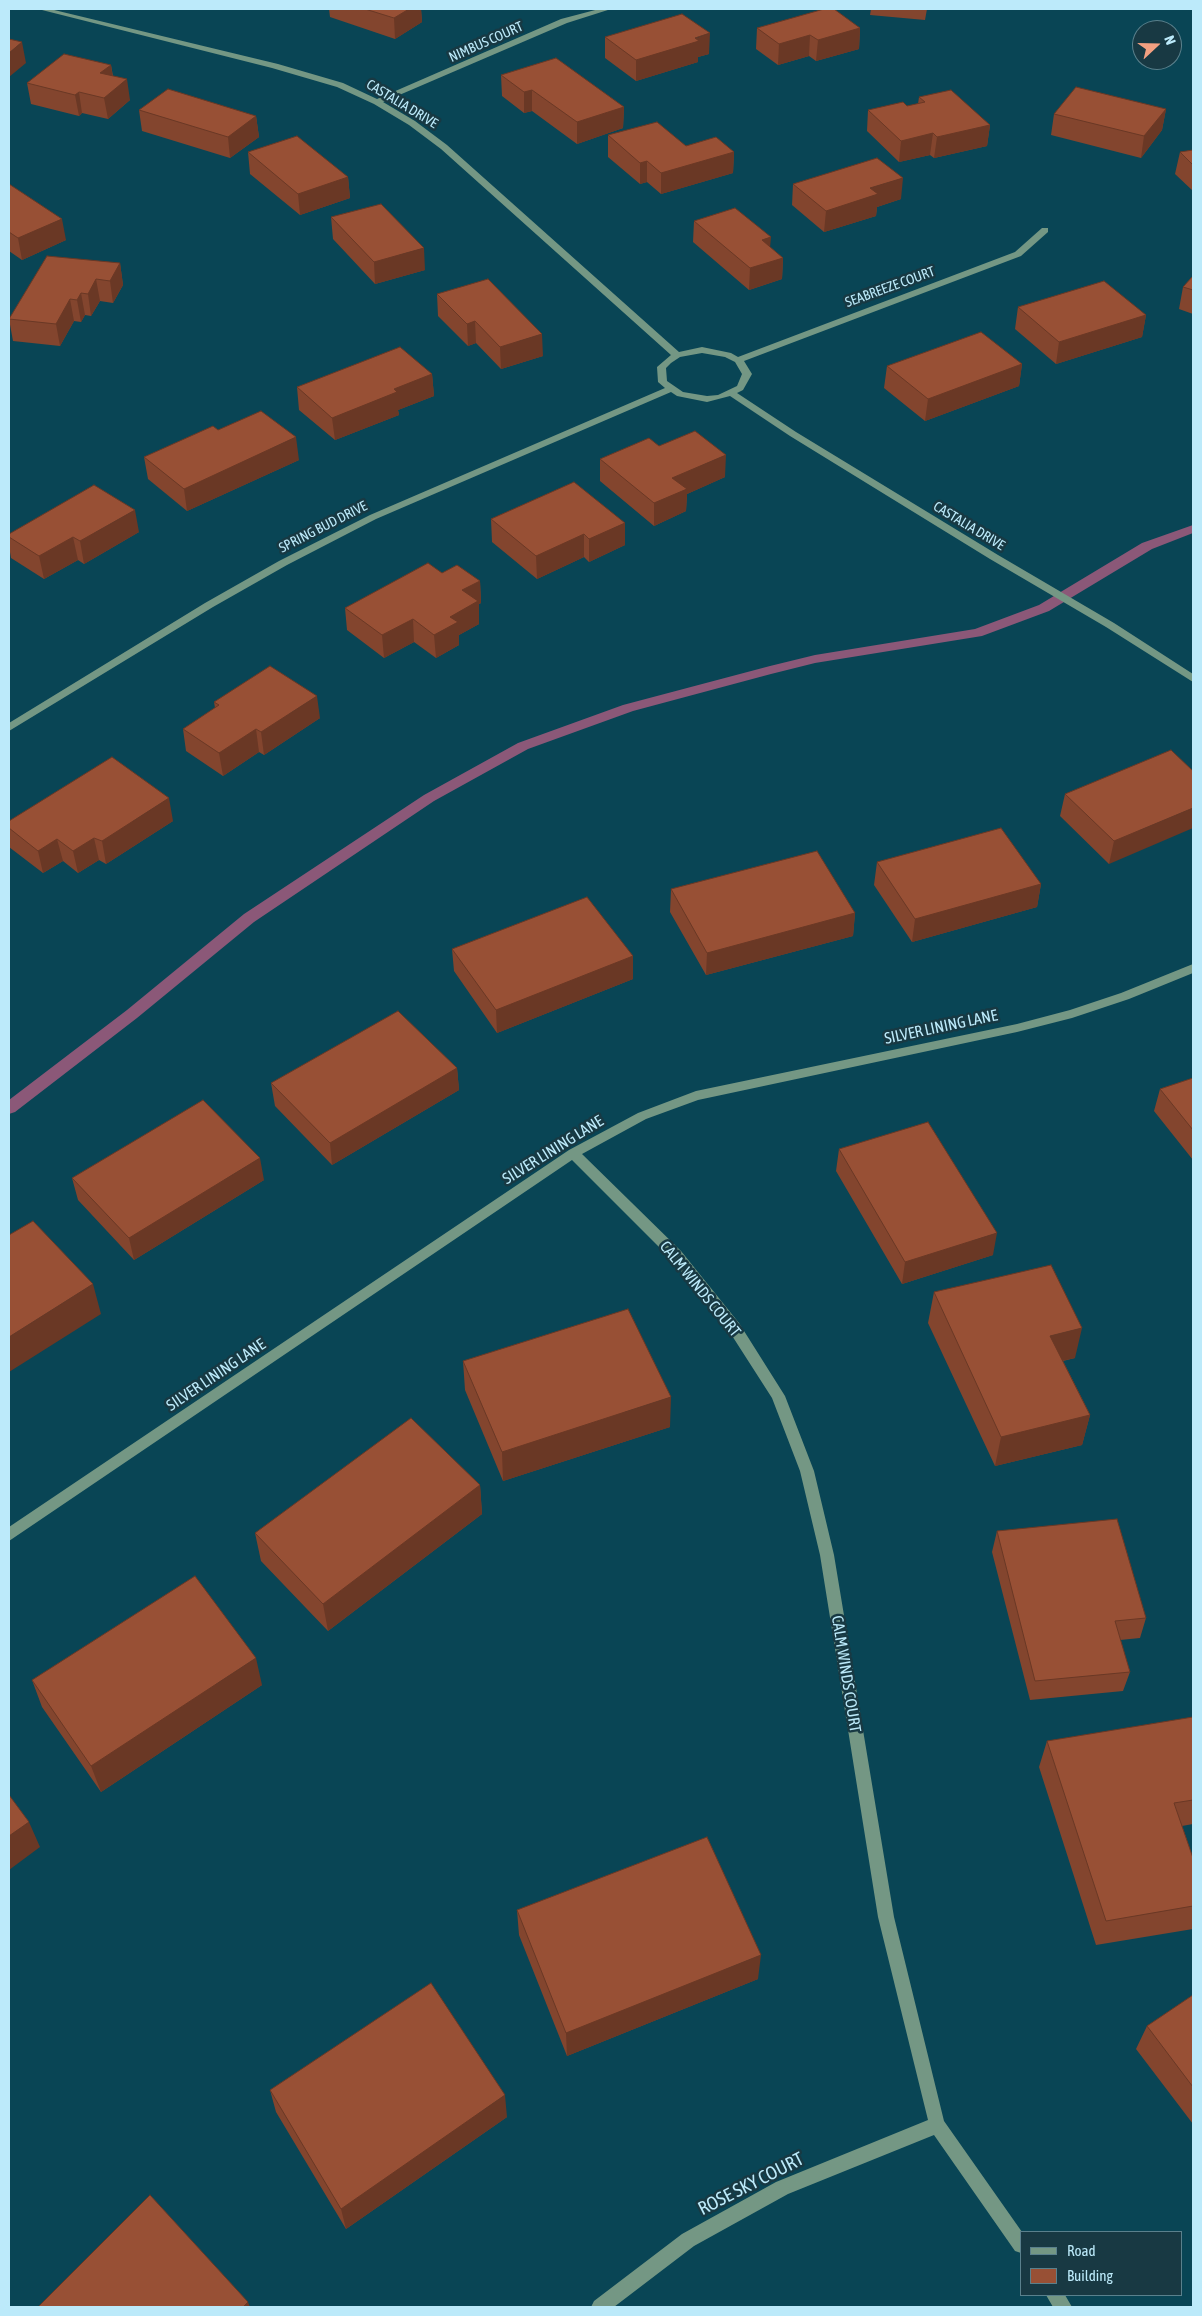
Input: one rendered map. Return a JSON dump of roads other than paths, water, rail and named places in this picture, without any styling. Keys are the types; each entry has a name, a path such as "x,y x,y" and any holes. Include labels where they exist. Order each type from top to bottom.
{"street":[{"name":"CASTALIA DRIVE","path":"42,9 275,66 340,85 377,102 412,123 444,146 677,355"},
{"name":"NIMBUS COURT","path":"377,102 564,21 607,9"},
{"name":"SEABREEZE COURT","path":"738,360 1018,254 1045,230"},
{"path":"702,350 728,355 738,360 747,374 745,381 732,393 707,399 693,398 670,389 663,382 661,375 662,367 677,355 702,350"},
{"name":"SPRING BUD DRIVE","path":"9,728 209,605 283,563 382,513 670,389"},
{"name":"CASTALIA DRIVE","path":"732,393 793,434 969,542 1110,624 1193,679"},
{"name":"SILVER LINING LANE","path":"9,1535 573,1153 642,1116 696,1096 1017,1028 1072,1014 1126,996 1193,968"},
{"name":"CALM WINDS COURT","path":"573,1153 676,1255 734,1327 778,1396 807,1471 827,1555 886,1917 937,2125 1020,2243"},
{"name":"ROSE SKY COURT","path":"600,2307 688,2240 782,2188 937,2125"},
{"path":"1056,2296 1063,2307"}],"waterway":[{"path":"9,1108 132,1014 249,918 429,798 523,746 628,708 770,670 815,659 977,633 1044,608 1147,546 1193,529"}]}
